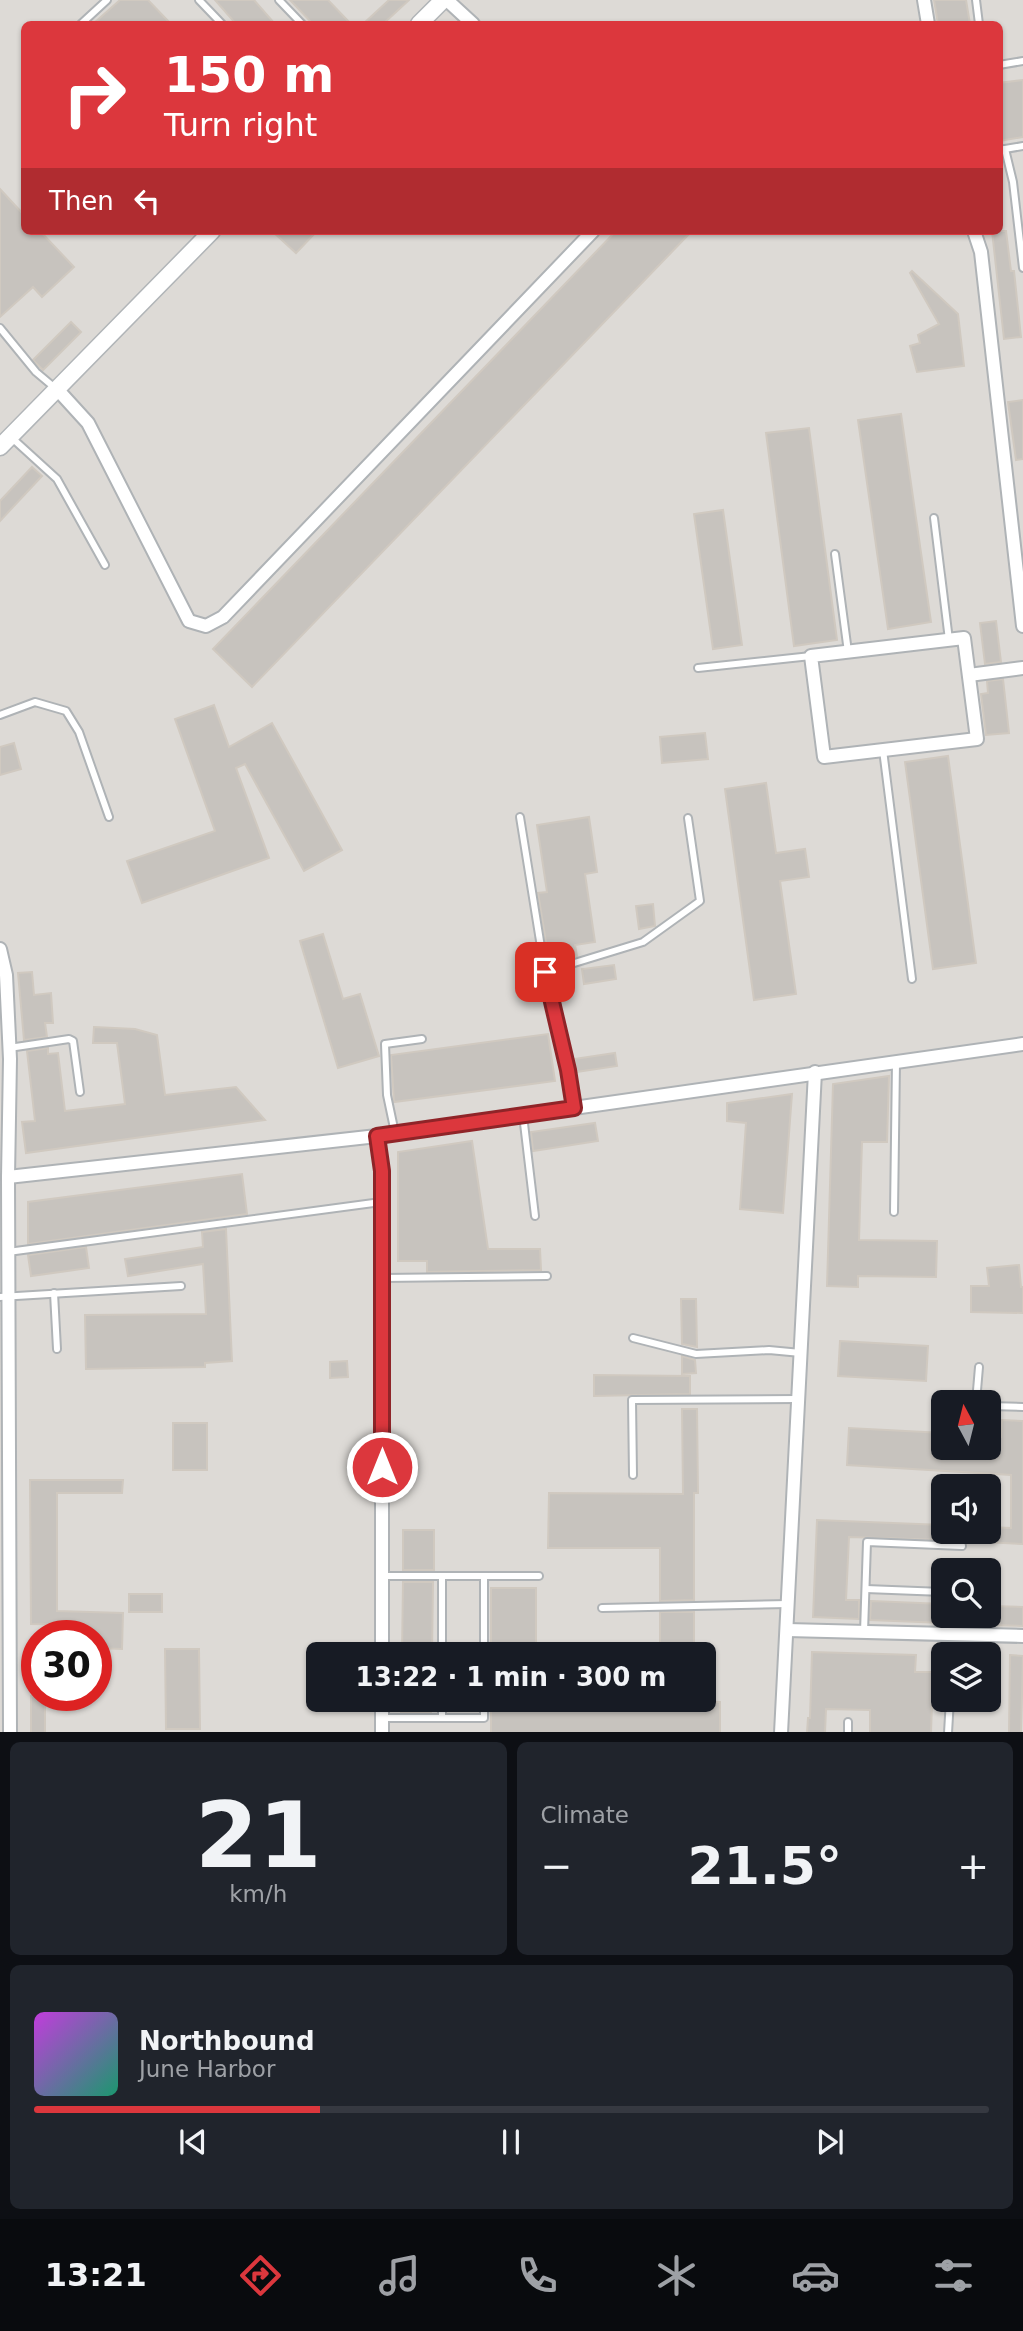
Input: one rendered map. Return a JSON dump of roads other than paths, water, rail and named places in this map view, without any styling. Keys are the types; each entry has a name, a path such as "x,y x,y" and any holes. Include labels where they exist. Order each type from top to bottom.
{"street":[{"path":"422,21 445,0 469,21"},
{"path":"924,0 928,21"},
{"path":"5,441 208,235"},
{"path":"57,389 88,423 190,621 206,626 222,617 589,235"},
{"path":"975,235 981,252 1023,626"},
{"path":"964,638 976,739 824,757 811,656 949,640 964,638"},
{"path":"969,675 1023,668"},
{"path":"0,949 6,975 4,1013 8,1252 4,1296 10,1732"},
{"path":"8,1177 377,1136 1023,1044"},
{"path":"781,1732 816,1072"},
{"path":"377,1136 382,1171 382,1642"},
{"path":"787,1630 1023,1636"},
{"path":"382,1712 382,1732"}],"lane":[{"path":"84,21 107,0"},
{"path":"199,0 219,21"},
{"path":"279,0 299,21"},
{"path":"976,0 979,21"},
{"path":"1003,64 1023,61"},
{"path":"1003,149 1023,146"},
{"path":"1003,152 1013,181 1023,268"},
{"path":"0,328 36,372 57,389"},
{"path":"5,441 57,480 105,565"},
{"path":"934,518 949,640"},
{"path":"835,554 848,652"},
{"path":"698,668 811,656"},
{"path":"0,715 35,702 66,711 79,732 109,817"},
{"path":"883,750 912,979"},
{"path":"520,817 545,972 574,1108"},
{"path":"545,972 643,942 700,901 688,818"},
{"path":"395,1133 387,1095 385,1044 422,1039"},
{"path":"6,1040 73,1041 80,1092"},
{"path":"894,1212 896,1062"},
{"path":"523,1115 535,1216"},
{"path":"8,1252 382,1201"},
{"path":"382,1278 547,1276"},
{"path":"4,1296 181,1286"},
{"path":"54,1293 57,1349"},
{"path":"633,1338 696,1354 769,1350 801,1353"},
{"path":"977,1390 979,1367"},
{"path":"633,1475 632,1401 799,1399"},
{"path":"1001,1406 1023,1407"},
{"path":"864,1632 867,1542 962,1546"},
{"path":"382,1576 539,1576"},
{"path":"442,1576 442,1642"},
{"path":"484,1576 484,1642"},
{"path":"866,1589 931,1592"},
{"path":"602,1608 788,1604"},
{"path":"442,1712 442,1718"},
{"path":"382,1718 484,1718 484,1712"},
{"path":"948,1732 949,1712"},
{"path":"848,1722 848,1732"}]}
